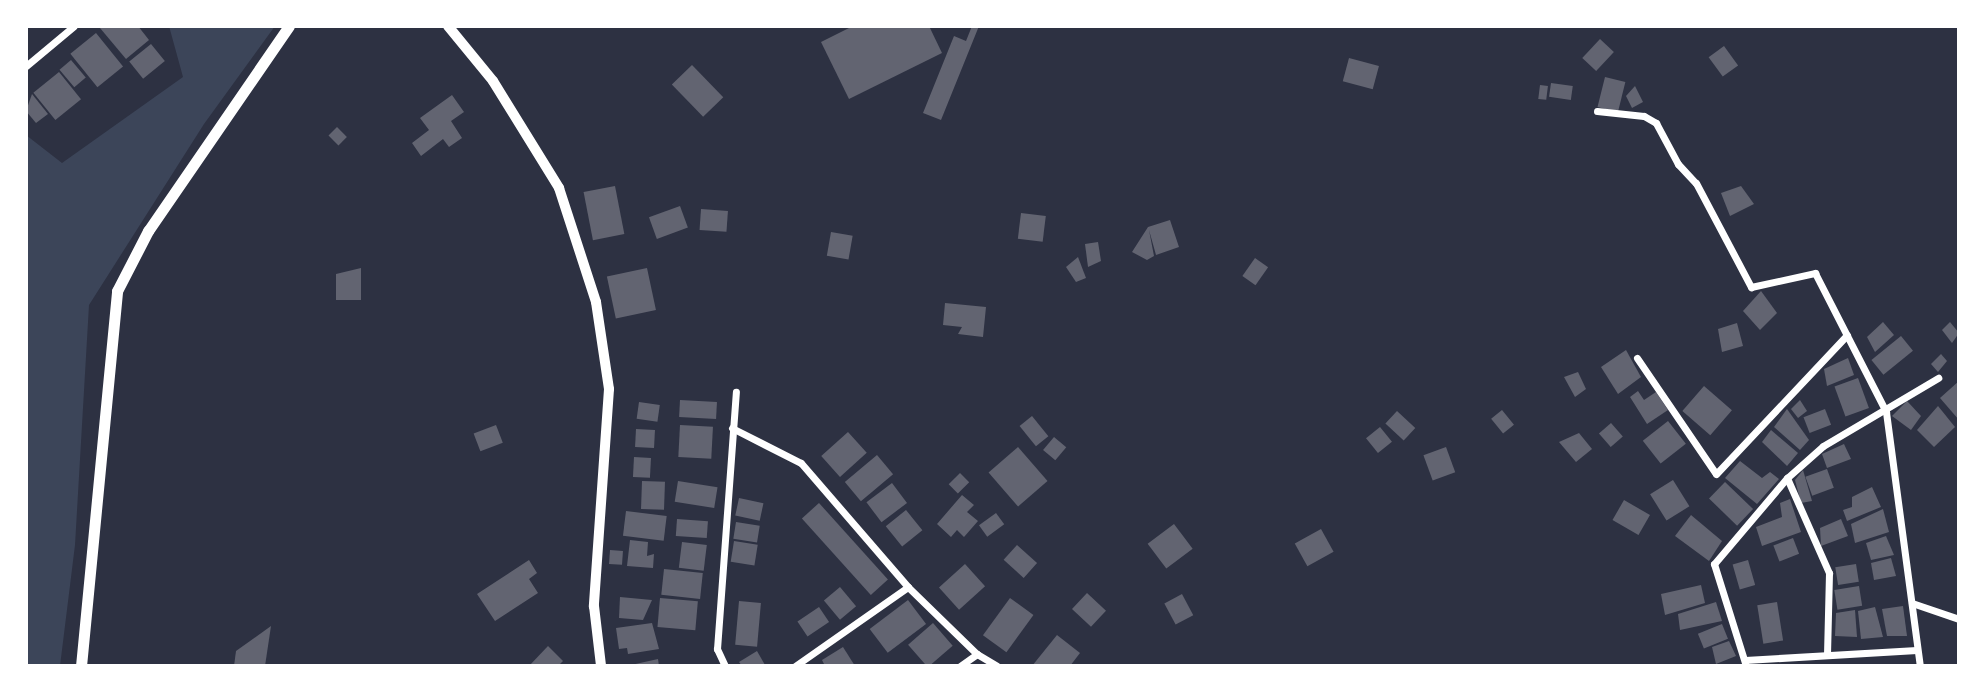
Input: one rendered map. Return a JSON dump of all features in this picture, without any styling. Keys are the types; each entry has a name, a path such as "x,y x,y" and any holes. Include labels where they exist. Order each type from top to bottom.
{"highway":[{"path":"81,666 117,291 148,231 289,26"}],"main road":[{"path":"448,26 493,81 559,188 596,302 609,389 594,606 601,666"}],"street":[{"path":"26,66 74,26"},
{"path":"1597,111 1644,116 1656,123 1704,196 1751,287 1815,273 1886,412 1920,666"},
{"path":"1637,358 1716,474 1847,335"},
{"path":"1917,650 1746,663 1714,564 1787,478 1823,446 1886,412 1938,378"},
{"path":"725,666 717,649 736,392"},
{"path":"732,428 801,463 908,587 977,654 997,666"},
{"path":"1787,478 1829,573 1827,655"},
{"path":"795,666 908,587"},
{"path":"1912,603 1959,619"},
{"path":"960,666 977,654"}],"shaded area":[{"path":"169,26 275,26 204,124 89,305 75,545 60,666 26,666 26,135 62,163 183,77"}],"building":[{"path":"138,26 149,40 126,59 100,28"},
{"path":"853,26 929,26 942,53 849,99 821,42"},
{"path":"972,26 979,26 941,120 923,113 954,36 966,41"},
{"path":"96,33 123,66 97,87 70,54"},
{"path":"1600,39 1614,52 1596,71 1582,58"},
{"path":"151,44 165,61 143,79 129,62"},
{"path":"1724,46 1738,65 1723,77 1709,57"},
{"path":"1349,58 1379,66 1373,89 1343,81"},
{"path":"71,60 86,78 74,87 60,70"},
{"path":"692,65 723,97 703,117 672,84"},
{"path":"59,72 81,99 55,120 33,93"},
{"path":"1605,77 1625,82 1618,112 1598,107"},
{"path":"1551,83 1573,86 1571,100 1549,97"},
{"path":"1540,85 1548,86 1546,100 1538,99"},
{"path":"1635,86 1643,102 1632,108 1626,96"},
{"path":"32,94 48,114 36,123 26,111"},
{"path":"452,95 464,112 451,121 462,138 449,147 443,139 421,156 412,143 429,130 420,118"},
{"path":"337,127 347,137 338,145 329,135"},
{"path":"615,186 624,234 593,240 584,192"},
{"path":"1741,186 1754,204 1730,216 1721,193"},
{"path":"680,206 688,228 657,239 649,217"},
{"path":"701,209 728,211 726,232 700,230"},
{"path":"1021,213 1046,216 1043,242 1018,239"},
{"path":"1170,220 1179,247 1156,255 1149,230 1154,256 1147,260 1132,252 1148,227"},
{"path":"831,232 853,236 848,259 827,256"},
{"path":"1098,242 1101,261 1088,267 1085,244"},
{"path":"1078,257 1086,278 1076,282 1066,267"},
{"path":"1255,258 1268,267 1255,285 1242,276"},
{"path":"361,268 361,300 336,300 336,274"},
{"path":"647,268 656,310 616,319 607,277"},
{"path":"1761,291 1777,313 1760,330 1743,311"},
{"path":"945,303 986,307 983,337 958,334 962,327 943,325"},
{"path":"1883,322 1894,335 1875,352 1867,337"},
{"path":"1950,322 1959,333 1952,343 1942,330"},
{"path":"1737,323 1743,346 1722,352 1718,329"},
{"path":"1901,336 1913,351 1883,375 1871,360"},
{"path":"1626,350 1641,377 1618,394 1601,367"},
{"path":"1941,354 1947,361 1938,372 1931,364"},
{"path":"1848,358 1854,375 1827,386 1824,369"},
{"path":"1578,372 1586,389 1575,397 1564,377"},
{"path":"1858,378 1869,408 1845,417 1835,387"},
{"path":"1959,381 1959,420 1940,398"},
{"path":"1704,386 1732,410 1710,435 1682,411"},
{"path":"1638,391 1644,400 1656,392 1668,410 1647,424 1630,397"},
{"path":"680,400 717,402 716,419 679,417"},
{"path":"1800,400 1807,411 1798,418 1791,409"},
{"path":"1907,401 1921,416 1911,430 1892,416"},
{"path":"639,402 660,405 657,422 637,419"},
{"path":"1938,406 1955,427 1934,447 1917,430"},
{"path":"1787,409 1809,440 1800,450 1774,427"},
{"path":"1825,409 1831,425 1810,433 1804,417"},
{"path":"1502,410 1514,425 1503,434 1491,419"},
{"path":"1397,411 1415,428 1404,440 1385,423"},
{"path":"1032,416 1048,436 1036,446 1020,426"},
{"path":"1668,421 1686,444 1661,464 1643,441"},
{"path":"1611,423 1623,437 1611,447 1599,433"},
{"path":"496,425 503,443 480,451 474,434"},
{"path":"680,425 713,427 711,459 678,457"},
{"path":"1380,427 1392,442 1378,453 1366,438"},
{"path":"636,429 655,430 654,448 635,447"},
{"path":"1771,430 1798,453 1787,466 1762,442"},
{"path":"848,432 867,453 840,477 821,456"},
{"path":"1579,433 1592,449 1576,462 1559,442"},
{"path":"1054,437 1066,447 1055,460 1043,450"},
{"path":"1844,444 1851,459 1827,468 1822,454"},
{"path":"1018,447 1048,481 1018,507 989,473"},
{"path":"1446,447 1455,472 1433,481 1423,455"},
{"path":"877,455 893,474 861,501 845,482"},
{"path":"634,457 651,458 650,478 633,477"},
{"path":"1740,461 1762,478 1770,472 1779,479 1757,504 1725,478"},
{"path":"1827,469 1834,488 1812,496 1805,477"},
{"path":"1803,470 1812,501 1801,503 1795,480"},
{"path":"960,473 969,482 958,494 949,484"},
{"path":"1673,480 1689,506 1667,521 1650,494"},
{"path":"642,481 665,482 664,510 641,509"},
{"path":"678,481 718,487 714,508 675,502"},
{"path":"1725,482 1753,509 1737,526 1709,499"},
{"path":"892,483 907,503 881,522 866,502"},
{"path":"1872,487 1881,507 1847,521 1843,510 1852,507 1852,497"},
{"path":"962,495 974,505 967,512 978,521 964,537 957,530 951,537 937,524"},
{"path":"739,498 763,503 760,521 735,516"},
{"path":"1790,499 1801,532 1762,546 1756,527 1782,517 1780,503"},
{"path":"1624,500 1650,515 1638,535 1612,520"},
{"path":"819,503 888,580 871,595 802,518"},
{"path":"1883,509 1889,532 1855,543 1851,524"},
{"path":"906,510 922,530 902,547 886,526"},
{"path":"626,511 667,516 664,541 623,536"},
{"path":"996,513 1004,524 987,537 979,525"},
{"path":"1691,515 1722,541 1709,561 1675,536"},
{"path":"677,519 708,521 707,538 676,536"},
{"path":"1841,519 1848,536 1821,546 1820,528"},
{"path":"736,522 760,526 757,543 733,539"},
{"path":"1174,524 1193,549 1166,569 1148,544"},
{"path":"1321,529 1334,552 1307,566 1295,544"},
{"path":"1886,536 1894,555 1871,560 1866,543"},
{"path":"1793,538 1799,554 1779,561 1773,546"},
{"path":"630,540 648,542 647,556 654,554 653,568 627,566"},
{"path":"734,541 758,545 754,565 731,562"},
{"path":"682,542 707,545 704,571 679,568"},
{"path":"1017,545 1037,563 1024,578 1004,560"},
{"path":"610,550 623,551 622,565 609,564"},
{"path":"1891,558 1896,576 1874,580 1871,563"},
{"path":"529,560 537,573 529,579 538,593 495,621 477,594"},
{"path":"1748,560 1755,585 1740,589 1733,564"},
{"path":"965,564 985,586 959,610 939,587"},
{"path":"1856,564 1859,582 1838,585 1835,567"},
{"path":"664,569 703,573 700,599 661,595"},
{"path":"1701,585 1705,603 1665,615 1661,594"},
{"path":"1859,586 1862,606 1837,610 1834,590"},
{"path":"840,587 856,606 840,620 824,600"},
{"path":"1087,593 1106,611 1091,627 1072,609"},
{"path":"1182,594 1193,615 1176,625 1164,603"},
{"path":"620,597 652,600 643,620 619,618"},
{"path":"660,598 698,601 695,630 657,627"},
{"path":"1010,598 1033,615 1006,652 983,635"},
{"path":"908,600 926,624 888,653 870,629"},
{"path":"739,601 761,603 757,647 735,645"},
{"path":"1716,602 1722,621 1680,630 1678,614"},
{"path":"1777,602 1783,641 1763,644 1757,605"},
{"path":"1903,606 1907,636 1887,636 1882,609"},
{"path":"819,607 829,622 808,636 797,622"},
{"path":"1875,607 1883,637 1861,639 1858,611"},
{"path":"1855,610 1857,637 1835,636 1836,613"},
{"path":"652,623 659,649 628,654 627,648 619,649 616,628"},
{"path":"933,623 953,646 927,666 908,645"},
{"path":"1722,624 1728,639 1704,649 1698,634"},
{"path":"271,626 265,666 234,666 236,651"},
{"path":"1057,635 1080,653 1070,666 1032,666"},
{"path":"1729,641 1736,656 1716,664 1712,647"},
{"path":"548,646 563,661 558,666 529,666"},
{"path":"843,647 855,666 825,666 822,660"},
{"path":"757,651 765,665 742,666 739,662"},
{"path":"658,659 659,666 631,666 631,665"}]}
